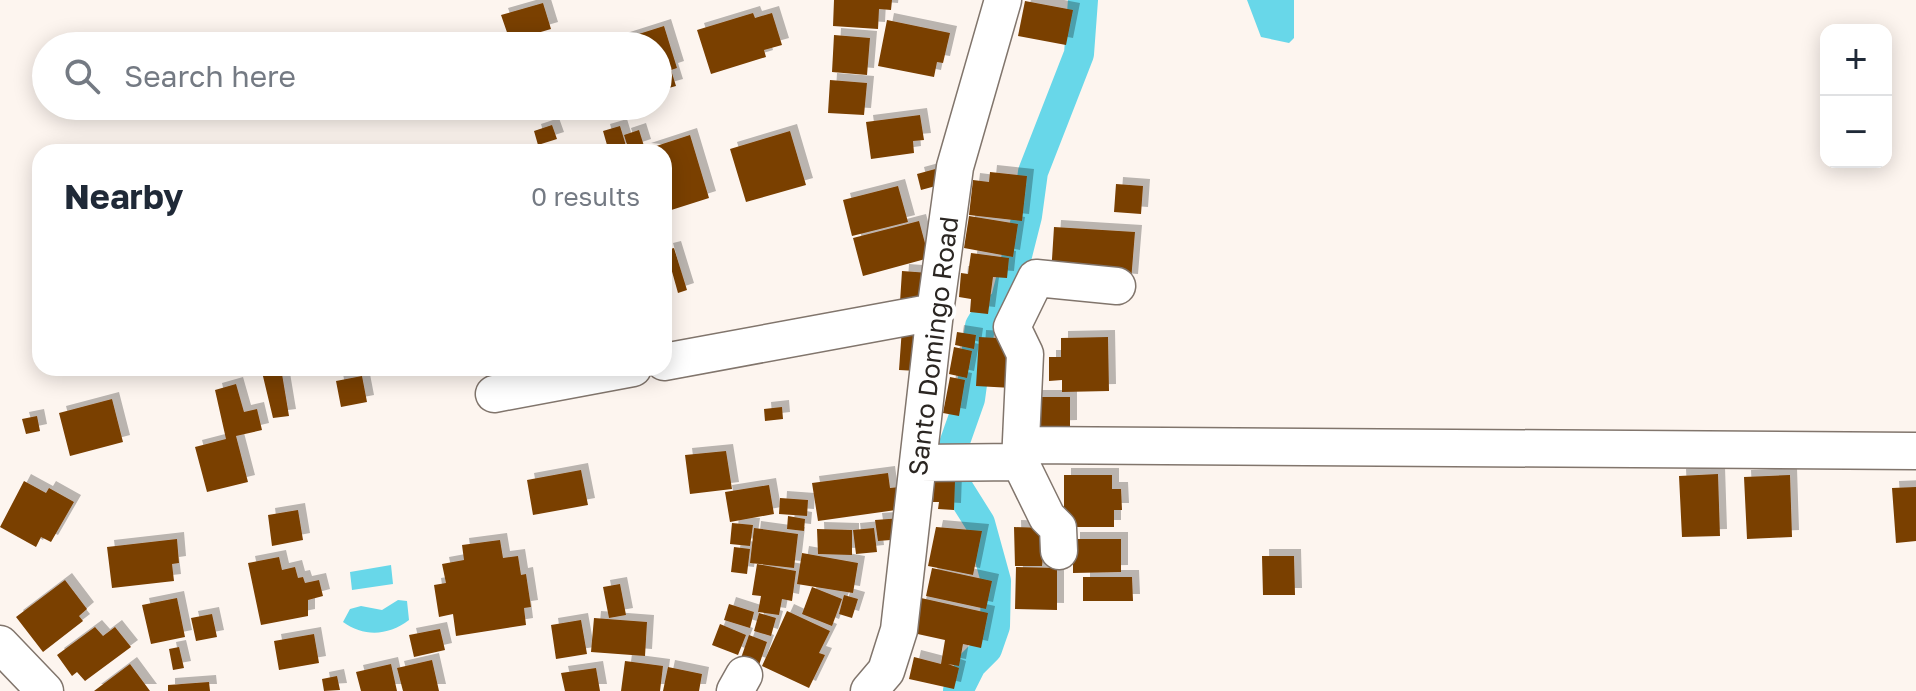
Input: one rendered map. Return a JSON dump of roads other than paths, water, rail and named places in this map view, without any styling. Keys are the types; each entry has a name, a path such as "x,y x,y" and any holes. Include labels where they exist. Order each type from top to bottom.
{"street":[{"name":"Santo Domingo Road","path":"869,691 886,671 942,463 935,312 955,167 1003,0"},
{"path":"1059,551 1058,528 1047,517 1021,454 1025,354 1012,327 1036,278 1117,286"},
{"path":"672,361 935,312"},
{"path":"494,394 590,376"},
{"path":"942,463 1021,454 1916,451"},
{"path":"0,644 45,691"}],"water":[{"path":"1247,0 1294,0 1294,38 1289,43 1261,37"},
{"path":"391,565 393,584 352,590 350,572"},
{"path":"398,600 407,601 409,620 393,629 368,632 343,622 350,609 361,606 382,610"}],"waterway":[{"path":"958,691 971,665 987,649 995,626 996,581 980,523 958,488 952,450 970,399 980,326 986,316 1005,303 1027,216 1033,172 1079,54 1083,0"}]}
